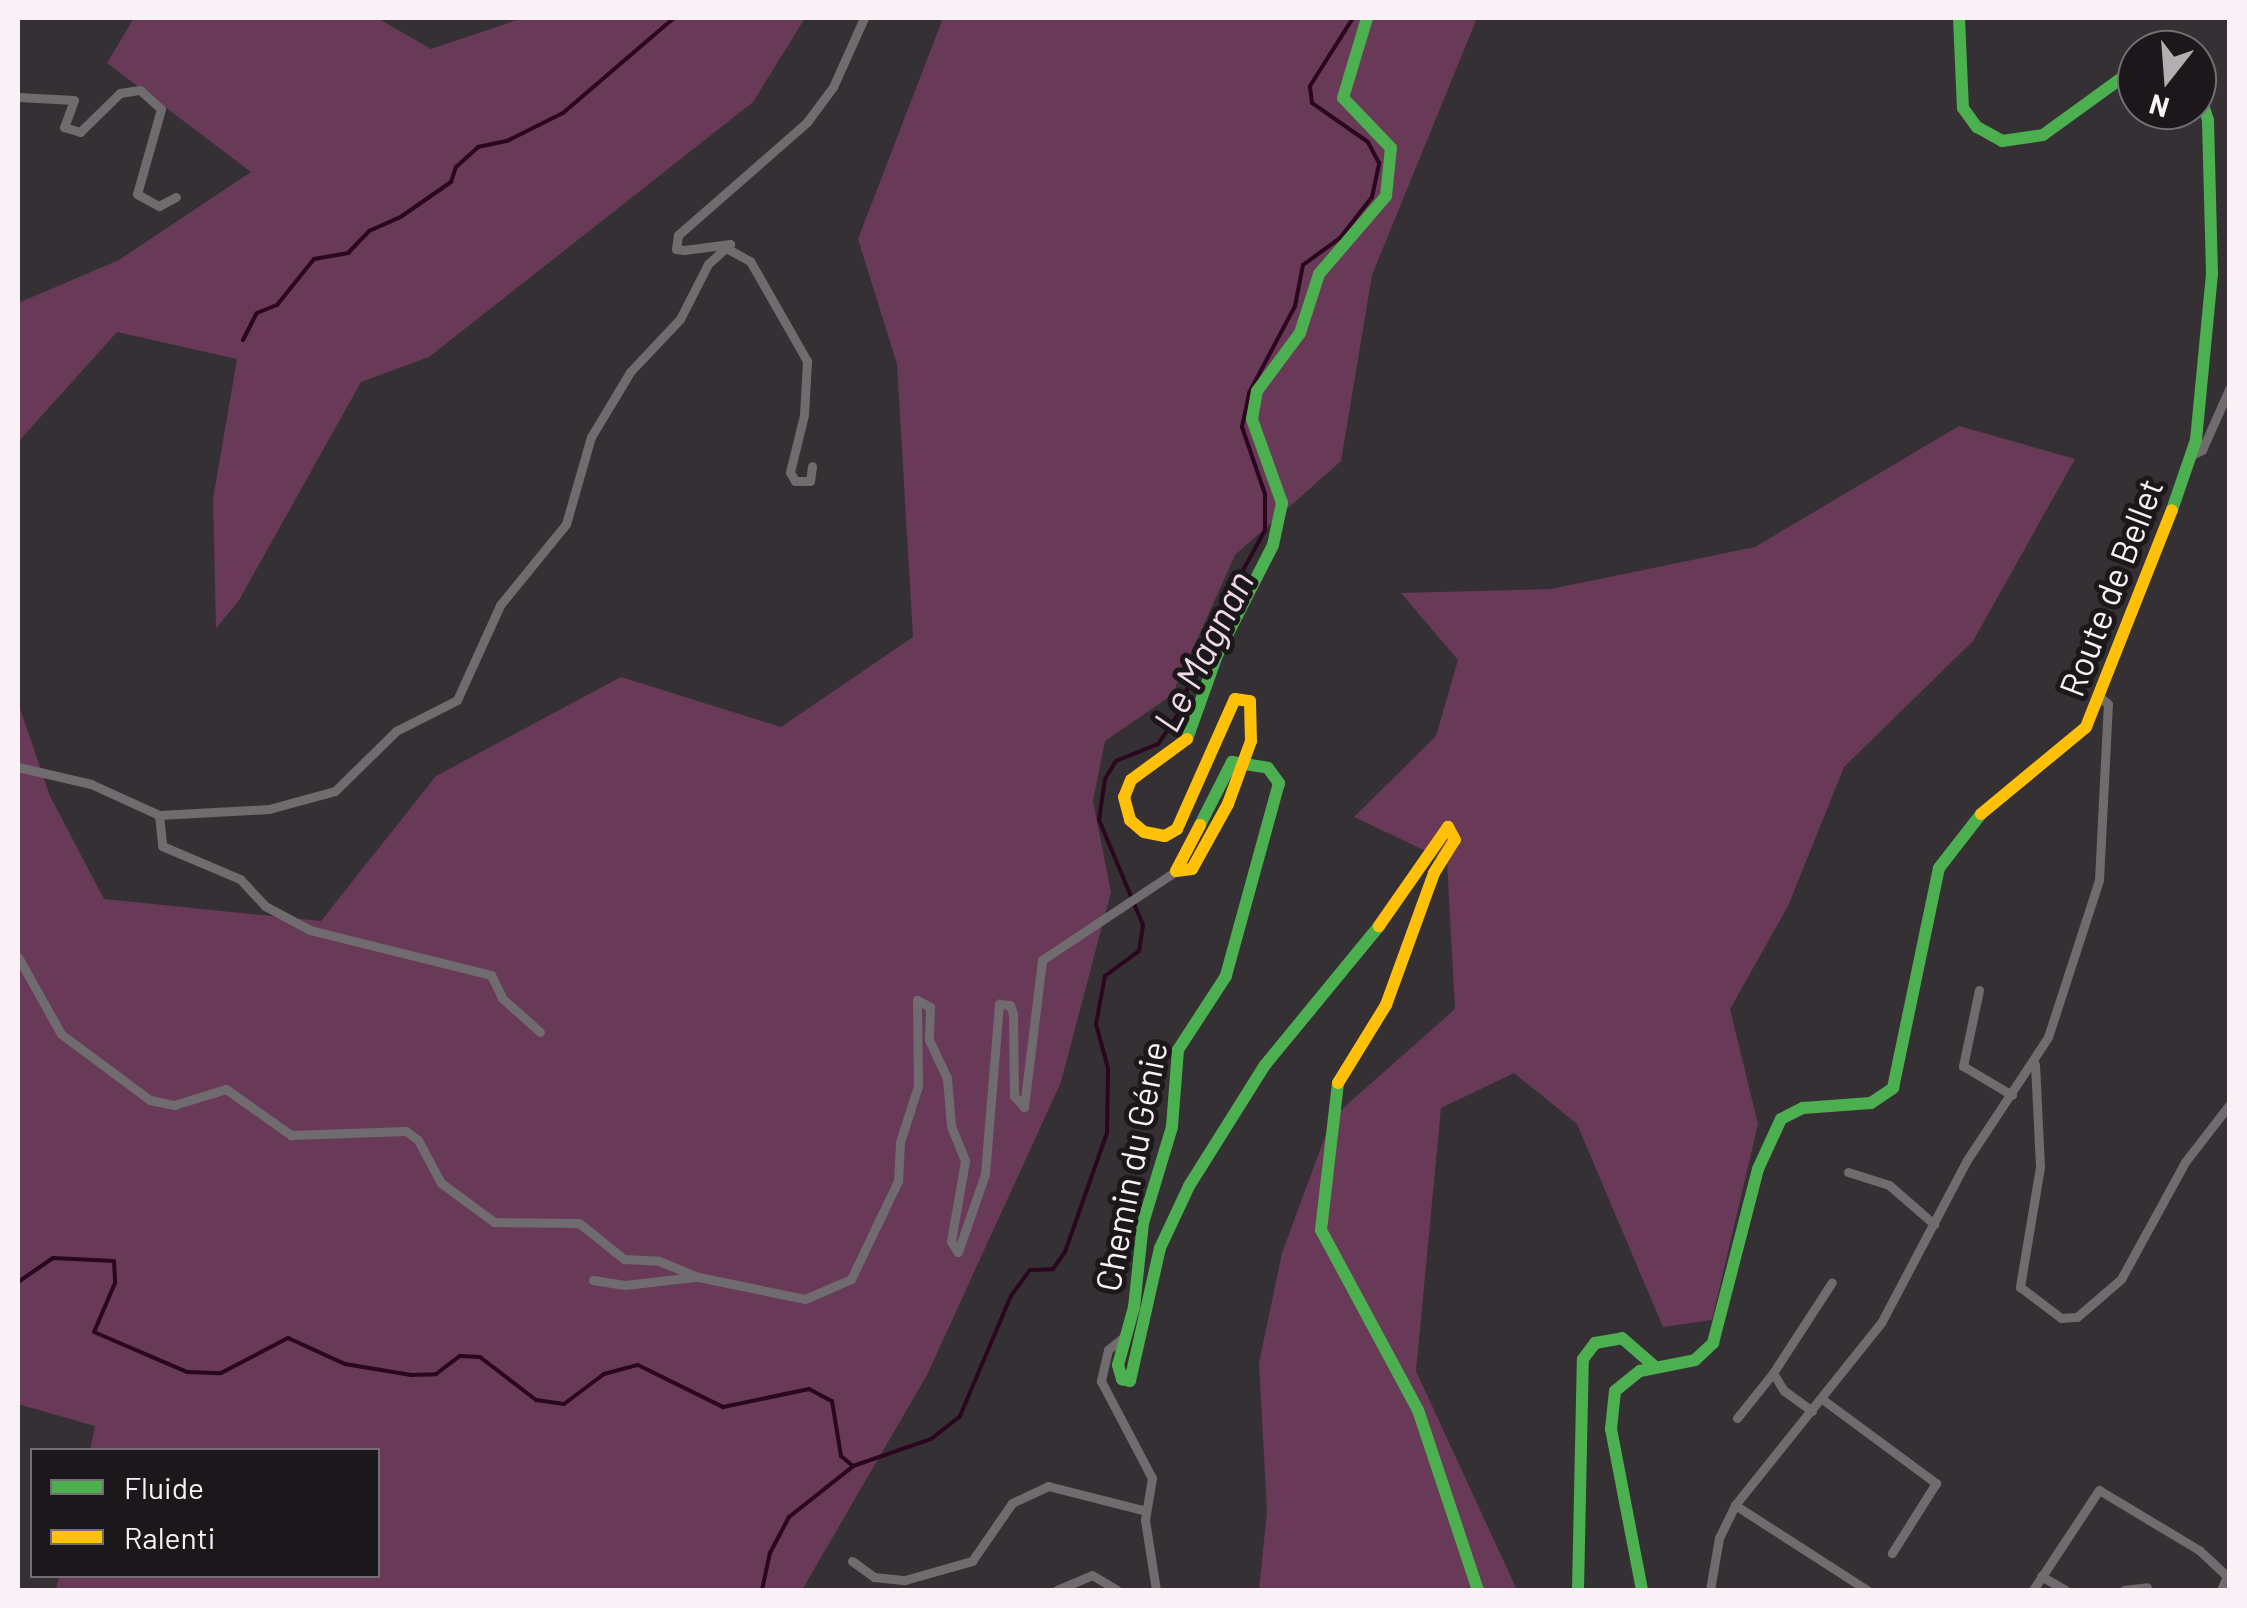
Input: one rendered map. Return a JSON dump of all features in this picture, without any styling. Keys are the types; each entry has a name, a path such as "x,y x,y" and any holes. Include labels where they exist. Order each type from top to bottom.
{"street":[{"path":"812,466 810,481 794,482 790,472 804,415 807,361 750,261 728,249 724,240 684,250 674,242 806,122 833,87 864,18"},
{"path":"1176,871 1192,868 1228,804 1251,741 1250,701 1236,699 1177,829 1153,835 1137,827 1125,811 1126,787 1186,741 1217,655 1273,545 1282,502 1252,419 1256,391 1300,332 1319,274 1376,215 1386,196 1391,148 1348,108 1342,86 1366,18"},
{"path":"1958,18 1963,108 1976,127 2002,141 2043,135 2117,82"},
{"path":"18,97 74,100 64,127 80,132 120,93 140,90 161,108 137,176 137,194 159,206 176,198"},
{"name":"Route de Bellet","path":"1642,1590 1626,1531 1610,1413 1619,1386 1654,1366 1695,1360 1713,1343 1774,1127 1803,1108 1871,1103 1894,1088 1905,1055 1929,896 1948,852 1987,809 2079,736 2101,698 2192,455 2212,274 2208,130"},
{"path":"18,768 91,784 159,815 243,812 334,791 396,731 457,700 500,605 566,524 590,437 630,372 680,319 708,264 728,249"},
{"path":"2192,455 2202,450 2230,386"},
{"path":"1710,1590 1719,1538 1735,1505 1822,1399 1903,1290 1934,1224 2035,1064 2099,880 2108,704 2101,698"},
{"name":"Chemin du Génie","path":"18,957 61,1034 150,1100 186,1103 226,1088 291,1135 406,1131 418,1140 440,1183 479,1215 514,1225 580,1223 612,1253 674,1265 698,1277 805,1300 851,1279 900,1174 900,1142 918,1076 914,1005 922,1000 930,1007 929,1040 946,1078 950,1126 966,1161 950,1248 961,1250 986,1174 998,1061 996,1009 1004,1002 1013,1014 1014,1096 1024,1107 1042,960 1116,917 1176,871 1232,762 1254,763 1274,774 1276,800 1226,976 1178,1050 1172,1127 1143,1223 1118,1365 1125,1382 1132,1378 1160,1248 1189,1186 1273,1054 1341,980 1448,827 1455,840 1434,873 1386,1005 1333,1092 1321,1230 1418,1410 1478,1590"},
{"path":"159,815 162,846 240,879 265,906 310,930 491,975 502,998 540,1032"},
{"path":"1979,990 1963,1066 2012,1095"},
{"path":"2035,1064 2040,1167 2020,1287 2061,1318 2077,1317 2120,1279 2184,1162 2230,1104"},
{"path":"1848,1172 1889,1184 1914,1214 1934,1224"},
{"path":"592,1280 625,1285 698,1277"},
{"path":"1737,1418 1774,1372 1832,1282"},
{"path":"1125,1336 1108,1350 1101,1381 1152,1478 1146,1512 1156,1590"},
{"path":"1578,1590 1582,1358 1595,1343 1622,1338 1654,1366"},
{"path":"1774,1372 1784,1391 1812,1411"},
{"path":"1822,1399 1936,1483 1892,1553"},
{"path":"852,1561 874,1577 905,1580 972,1562 1012,1503 1048,1486 1146,1512"},
{"path":"2032,1590 2099,1490 2199,1550 2227,1576 2221,1590"},
{"path":"1735,1505 1867,1590"},
{"path":"1057,1590 1092,1576 1117,1590"},
{"path":"2041,1576 2065,1590"},
{"path":"2124,1590 2146,1587"}],"shaded area":[{"path":"134,18 377,18 431,49 523,18 805,18 753,102 429,357 361,382 238,602 216,628 213,499 237,359 117,332 18,442 18,303 119,260 251,172 107,63"},
{"path":"943,18 1477,18 1372,275 1341,461 1235,555 1172,695 1105,741 1093,801 1111,892 1061,1082 927,1375 802,1590 56,1590 59,1578 380,1578 380,1448 90,1448 95,1426 18,1404 18,703 50,796 104,899 321,921 436,776 621,677 781,727 913,637 897,364 858,239"},
{"path":"1959,426 2075,459 1973,641 1844,767 1788,906 1730,1009 1758,1124 1712,1320 1663,1327 1577,1124 1514,1073 1441,1108 1416,1371 1517,1590 1259,1590 1267,1511 1259,1363 1282,1253 1332,1118 1455,1009 1447,861 1354,817 1436,736 1458,660 1401,593 1551,589 1755,547"}],"waterway":[{"path":"243,340 257,313 277,305 314,259 348,253 369,231 402,216 451,182 456,167 478,147 507,141 563,113 674,18"},
{"name":"Le Magnan","path":"18,1282 53,1258 114,1261 115,1283 94,1332 187,1372 221,1373 288,1338 345,1364 411,1375 436,1374 460,1356 480,1357 536,1400 564,1404 604,1374 638,1365 723,1407 809,1389 832,1401 841,1456 853,1466 931,1439 960,1416 1011,1296 1030,1270 1053,1269 1065,1252 1107,1133 1108,1068 1096,1024 1105,976 1139,951 1143,925 1099,820 1105,779 1116,761 1158,744 1180,711 1201,647 1265,530 1265,494 1242,427 1249,393 1295,306 1303,265 1340,238 1372,197 1379,163 1368,142 1312,103 1310,86 1353,18"},
{"path":"762,1590 770,1553 789,1517 852,1467"}],"traffic: fast":[{"path":"1187,739 1217,655 1273,545 1282,503 1252,419 1257,391 1300,333 1319,274 1386,196 1391,148 1343,98 1367,18"},
{"path":"1959,18 1963,108 1977,127 2002,141 2043,135 2117,81"},
{"path":"2172,510 2196,440 2212,274 2208,130"},
{"path":"1200,825 1232,762 1268,768 1279,783 1226,976 1178,1050 1172,1127 1143,1223 1134,1307 1118,1365 1122,1379 1130,1381 1160,1248 1189,1186 1265,1065 1379,926"},
{"path":"1642,1590 1611,1429 1615,1391 1640,1371 1695,1360 1713,1343 1758,1169 1781,1119 1803,1108 1871,1103 1893,1088 1939,868 1981,814"},
{"path":"1338,1083 1321,1230 1418,1410 1478,1590"},
{"path":"1578,1590 1583,1359 1595,1343 1622,1338 1654,1366"}],"traffic: slow":[{"path":"1981,814 2086,727 2172,510"},
{"path":"1187,739 1131,780 1124,797 1130,820 1144,832 1165,836 1177,829 1235,699 1250,701 1251,741 1228,804 1192,869 1176,871 1200,825"},
{"path":"1338,1083 1386,1005 1434,873 1455,840 1448,827 1379,926"}]}
